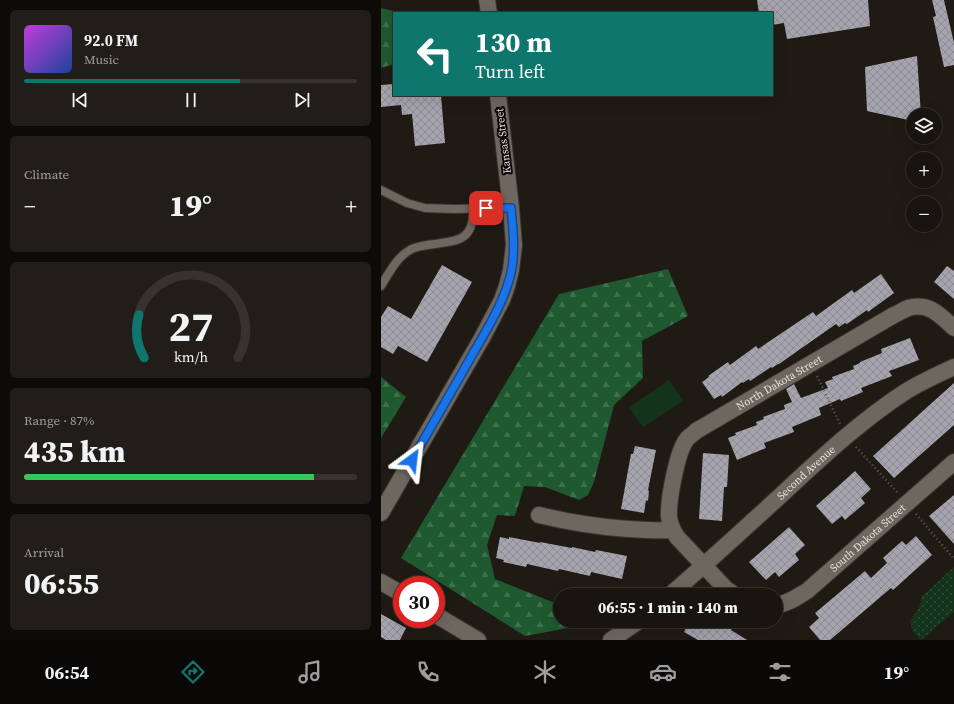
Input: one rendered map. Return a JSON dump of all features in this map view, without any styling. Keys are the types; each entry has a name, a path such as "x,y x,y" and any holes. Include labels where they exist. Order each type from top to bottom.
{"street":[{"path":"487,0 489,12"},
{"name":"Kansas Street","path":"381,514 482,338 502,300 511,270 514,245 498,96"},
{"name":"North Dakota Street","path":"672,530 669,517 670,502 677,466 681,451 687,439 697,431 907,308 928,307 939,314 954,328"},
{"name":"Second Avenue","path":"678,588 811,466 846,437 906,392 936,375 954,367"},
{"name":"South Dakota Street","path":"783,604 807,591 954,462"},
{"path":"539,515 583,524 616,528 658,531 672,530 726,588"},
{"path":"381,582 393,589"},
{"path":"445,620 478,640"},
{"path":"611,640 629,628"}],"lane":[{"path":"381,190 407,203 425,208 511,208"},
{"path":"381,286 398,260 411,249 445,243 464,237 471,228 473,208"}],"path":[{"path":"812,364 846,437 908,503 954,559"}],"green space":[{"path":"381,8 398,12 393,12 393,64 381,68"},
{"path":"668,269 688,316 642,341 643,378 614,405 594,482 588,495 579,500 545,487 524,486 515,516 497,515 487,545 495,579 553,602 553,628 568,628 525,636 445,586 445,576 430,576 401,558 559,294"},
{"path":"381,377 406,397 381,438"},
{"path":"669,380 683,401 643,427 629,407"},
{"path":"954,567 954,612 921,640 913,632 910,621 919,608 922,596"}],"building":[{"path":"757,0 868,0 870,26 787,39 784,23 773,25 773,12 759,12"},
{"path":"932,0 944,0 954,43 954,65 944,67 933,17 936,16"},
{"path":"917,56 921,108 906,108 906,119 867,111 865,67"},
{"path":"393,84 393,96 441,96 445,143 415,146 412,114 402,115 401,105 381,107 381,85"},
{"path":"442,265 472,282 427,362 398,346 393,354 381,347 381,317 388,306 411,319"},
{"path":"947,266 954,271 954,299 934,282"},
{"path":"881,274 894,293 868,312 867,310 847,324 845,323 839,327 836,324 779,364 772,368 771,367 750,381 749,379 743,383 742,382 722,397 721,395 714,399 702,382 728,362 730,365 756,346 758,349 813,312 816,316 852,290 854,293"},
{"path":"910,338 919,360 889,371 892,376 861,388 863,392 841,401 840,399 819,408 821,415 792,427 794,432 764,443 766,448 737,460 728,438 736,435 735,433 757,425 756,422 764,419 763,417 785,409 784,405 792,402 786,389 794,384 801,398 828,388 825,382 833,379 832,377 854,369 853,366 860,362 882,353 881,349"},
{"path":"954,383 954,425 894,478 873,456"},
{"path":"635,446 656,450 648,490 648,501 646,500 644,513 621,509 631,454 633,454"},
{"path":"703,453 729,455 727,487 724,487 722,521 699,519"},
{"path":"855,471 871,489 861,498 865,503 845,520 842,516 832,524 816,506"},
{"path":"954,495 954,544 929,516"},
{"path":"789,527 805,545 795,554 799,560 779,577 775,572 766,580 749,562"},
{"path":"916,536 932,555 893,590 891,588 830,640 820,640 809,627 819,618 815,613 865,571 871,578 887,563 883,558 902,541 906,545"},
{"path":"500,537 509,539 509,537 595,552 596,550 627,556 622,579 591,572 590,576 559,569 558,571 527,564 526,567 503,562 504,560 496,558"},
{"path":"381,614 393,621 393,628 406,628 400,640 386,640 381,637"},
{"path":"686,628 732,628 731,630 747,640 698,640 684,632"}],"route":[{"path":"412,460 482,338 502,300 507,286 511,270 514,245 511,208 486,208"}]}
